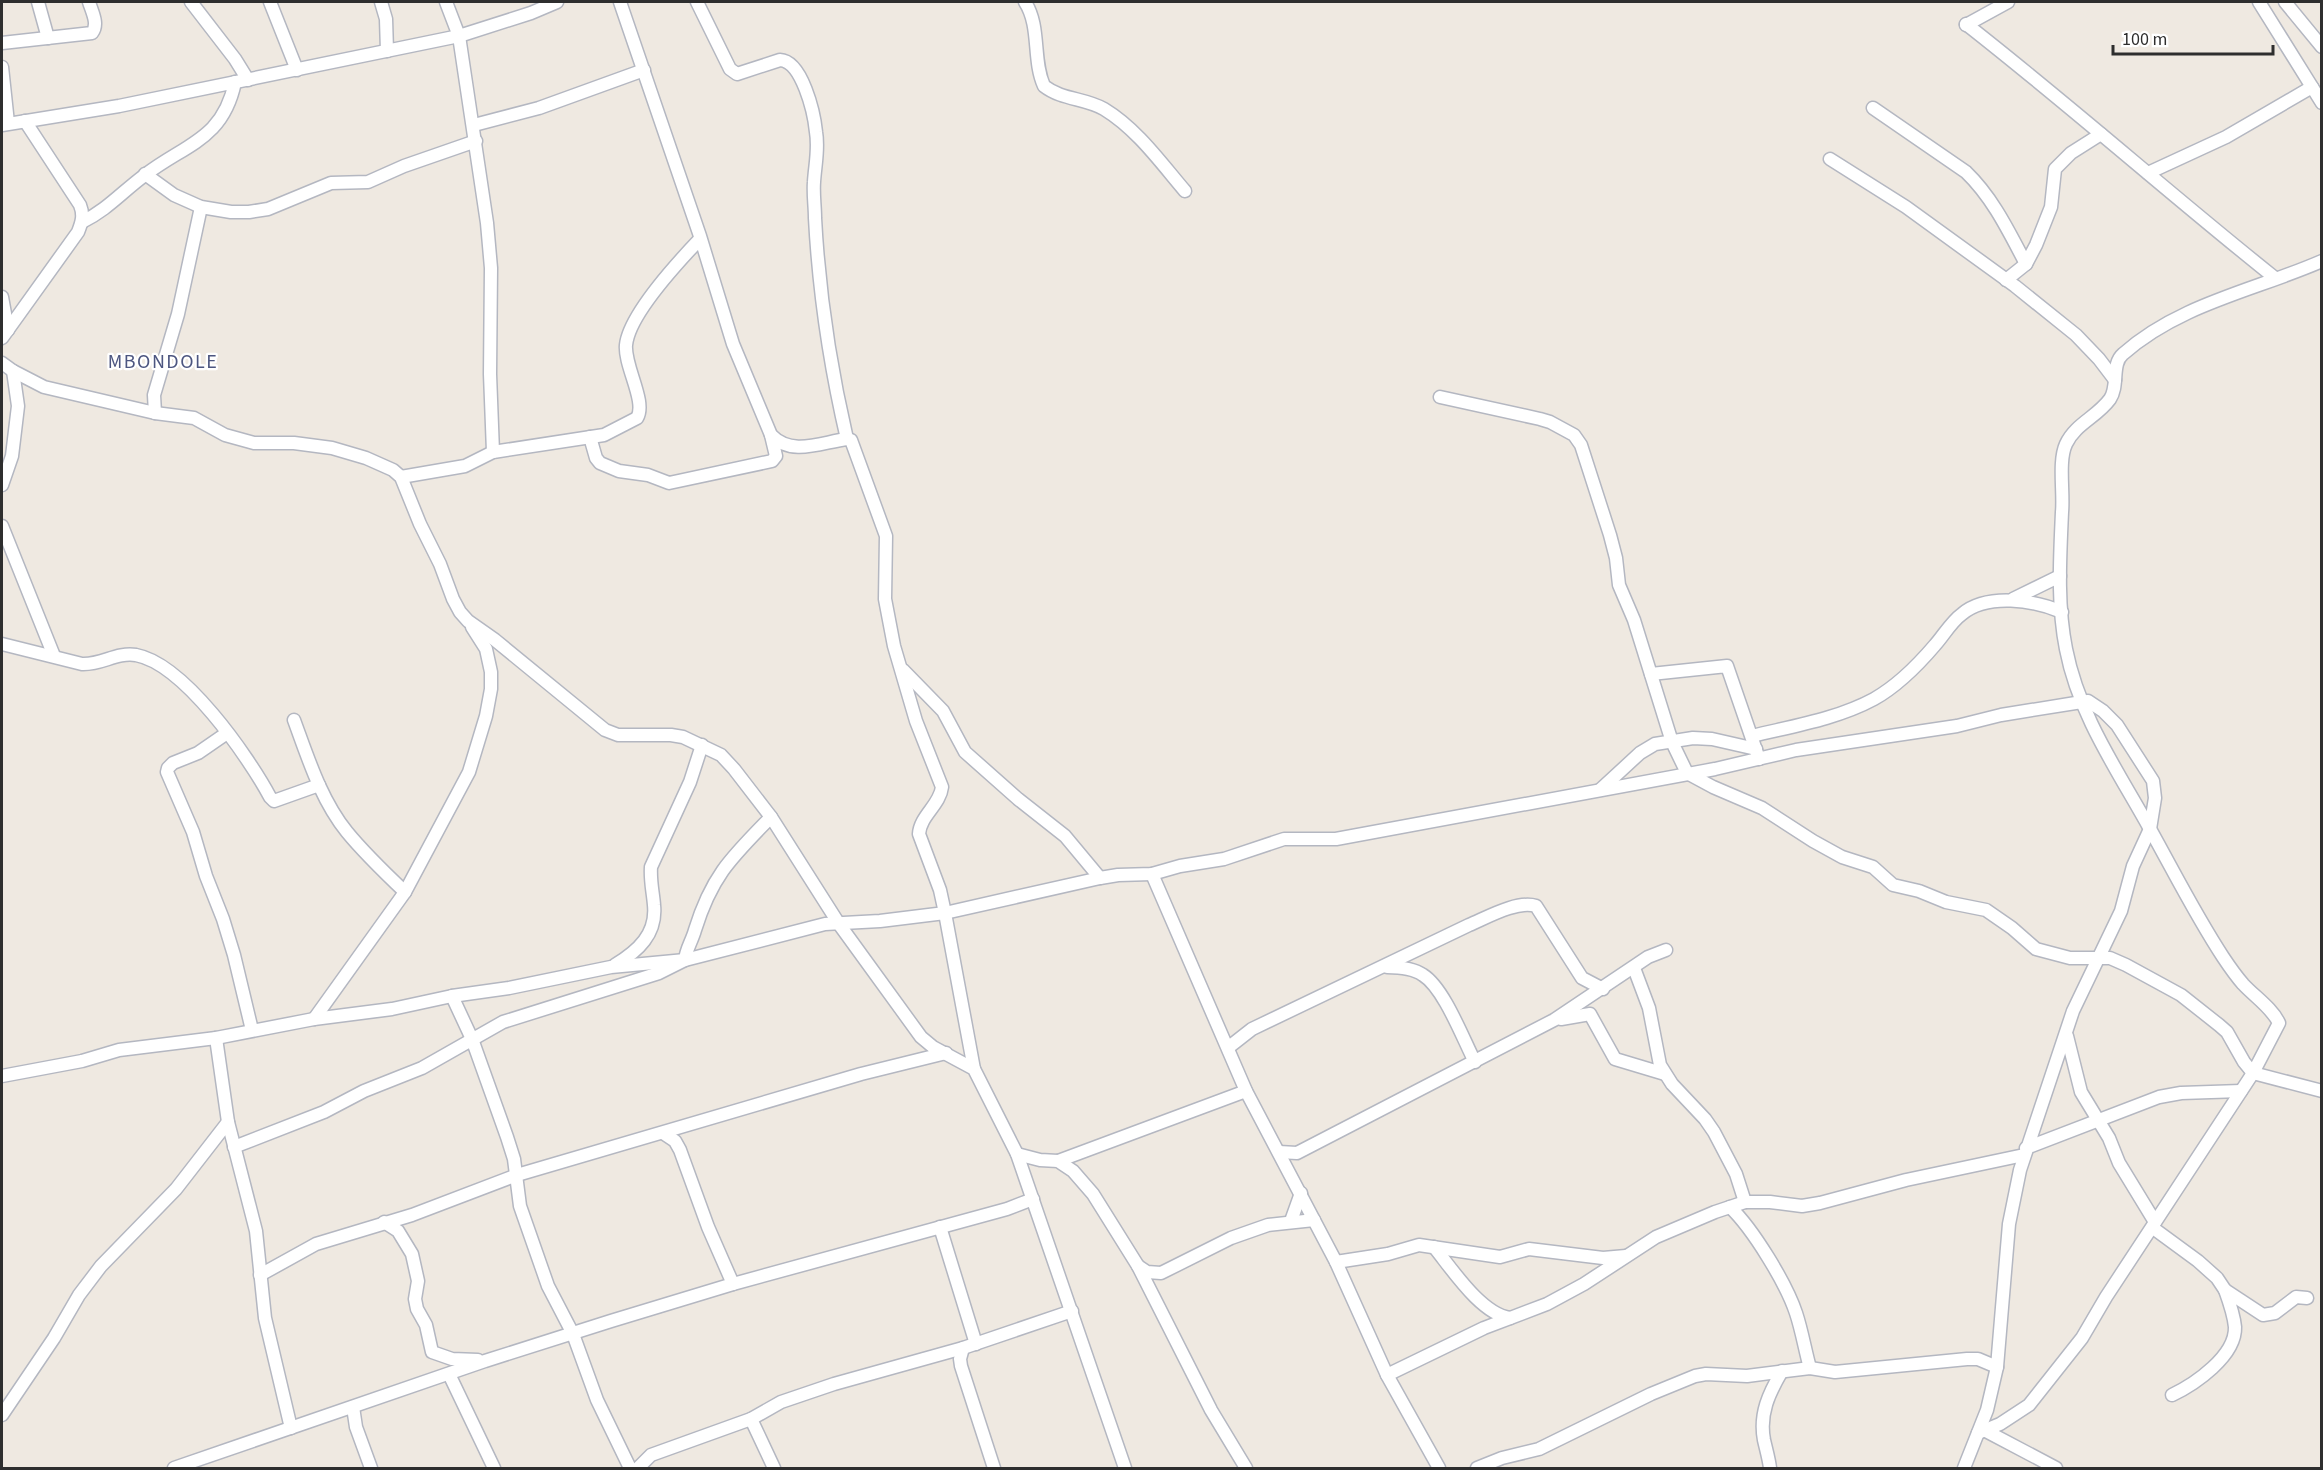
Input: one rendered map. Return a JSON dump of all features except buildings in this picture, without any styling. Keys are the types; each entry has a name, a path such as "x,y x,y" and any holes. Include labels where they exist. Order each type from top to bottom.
{"street":[{"path":"38,2 48,38"},
{"path":"2,43 94,32 95,22 89,2"},
{"path":"191,2 248,80"},
{"path":"270,2 297,70"},
{"path":"381,2 386,19 387,51"},
{"path":"446,2 459,36 474,125 491,268 492,452"},
{"path":"2,66 5,124 119,106 459,36 531,13 557,2"},
{"path":"590,437 596,458 600,463 619,471 648,475 669,483 772,461 776,456 771,435 733,345 700,238 620,2"},
{"path":"697,2 730,69 737,74 744,73 780,60 787,60 793,65 804,85 817,133 815,208 831,369 847,439 854,444 886,536 885,599 894,646 921,737 942,787 939,798 920,827 919,834 940,890 975,1069 1017,1154 1125,1468"},
{"path":"1025,2 1034,22 1038,65 1044,86 1057,95 1102,108 1114,116 1135,134 1185,191"},
{"path":"2008,2 1966,24 2275,278"},
{"path":"2259,2 2322,103"},
{"path":"2284,2 2322,47"},
{"path":"474,125 539,108 644,70"},
{"path":"82,222 107,208 146,174 192,147 213,127 232,97 235,82"},
{"path":"2148,173 2226,137 2312,87"},
{"path":"1873,108 1966,172 1978,183 2026,264"},
{"path":"5,334 78,232 83,213 24,121"},
{"path":"2006,280 2026,264 2051,207 2055,169 2072,153 2101,134"},
{"path":"146,174 174,195 201,207 249,213 268,209 331,183 368,182 404,166 476,141"},
{"path":"1830,159 1906,207 2006,280 2076,335 2115,380"},
{"path":"155,413 154,395 178,314 201,207"},
{"path":"401,477 465,466 492,452 590,437 614,431 637,417 640,407 626,355 628,335 653,292 700,238"},
{"path":"1981,1431 2012,1417 2029,1405 2082,1338 2106,1297 2253,1073 2279,1027 2278,1020 2242,983 2224,959 2096,737 2081,701 2066,647 2062,612 2060,576 2063,453 2078,427 2109,400 2120,356 2168,323 2228,295 2290,275 2322,261"},
{"path":"2,297 5,334"},
{"path":"2,363 44,387 155,413 194,418 225,435 254,443 294,442 332,448 380,464 401,477 453,599 486,649 491,689 486,716 469,772 405,892 314,1019"},
{"path":"2,485 12,456 18,406 13,371"},
{"path":"1440,397 1550,422 1574,435 1581,445 1616,558 1618,585 1634,620 1672,742 1687,773 1762,808 1776,819 1842,857 1873,867 1893,885 1919,891 1946,902 1986,910 2036,949 2070,958 2101,956 2126,965 2188,1000 2227,1032 2253,1073 2322,1090"},
{"path":"771,435 792,447 822,445 847,439"},
{"path":"2,526 54,656"},
{"path":"1752,736 1837,715 1876,698 1912,670 1961,614 1977,606 2012,599 2060,576"},
{"path":"2012,599 2046,604 2062,612"},
{"path":"468,621 495,640 605,730 618,735 671,735 702,745 721,755 771,817 839,924 921,1037 933,1047 975,1069"},
{"path":"2,644 82,664 93,664 125,654 157,662 191,692 243,752 274,801 319,785"},
{"path":"1651,674 1727,666 1757,754"},
{"path":"902,670 943,711 965,752 1018,799 1065,836 1100,878"},
{"path":"2,1076 82,1061 119,1050 216,1038 314,1019 392,1009 611,967 685,960 825,924 945,913 1100,878 1152,874 1180,866 1224,859 1284,839 1336,839 1687,773 1757,754 1956,726 2088,701 2110,717 2153,781 2155,798 2150,829 2133,866 2121,911 2073,1011 2067,1035 2025,1152 2008,1224 1997,1366 1981,1431 1964,1468"},
{"path":"294,720 319,785 346,831 405,892"},
{"path":"227,733 198,753 173,763 167,772 194,832 206,876 223,919 252,1030"},
{"path":"1600,789 1648,747 1693,738 1712,739 1757,754"},
{"path":"611,967 633,954 648,937 655,922 650,879 651,867 690,782 702,745"},
{"path":"685,960 686,951 705,899 716,879 727,861 771,817"},
{"path":"1152,874 1229,1047 1246,1091 1301,1193 1336,1262 1388,1375 1438,1468"},
{"path":"1229,1047 1252,1029 1503,910 1531,905 1539,910 1582,978 1603,989"},
{"path":"1279,1152 1297,1153 1475,1062 1554,1020 1648,957 1666,950"},
{"path":"234,1147 324,1112 364,1091 422,1068 503,1022 659,973 685,960"},
{"path":"1383,968 1414,970 1431,981 1475,1062"},
{"path":"1634,968 1649,1008 1656,1056 1665,1074 1714,1132 1736,1174 1745,1202"},
{"path":"452,996 472,1039 507,1137 516,1175 520,1206 548,1286 573,1334 597,1400 630,1468"},
{"path":"1554,1020 1590,1014 1615,1059 1665,1074"},
{"path":"2067,1035 2077,1082 2154,1225 2217,1278 2225,1290 2235,1327 2232,1344 2212,1369 2172,1395"},
{"path":"216,1038 228,1122 256,1231 267,1328 291,1428"},
{"path":"260,1275 316,1244 422,1211 516,1175 861,1074 946,1053"},
{"path":"1017,1154 1040,1160 1058,1161 1246,1091"},
{"path":"1388,1375 1484,1328 1547,1304 1584,1284 1656,1237 1745,1202 1802,1206 2025,1152 2098,1120 2159,1097 2181,1093 2241,1091"},
{"path":"2,1415 54,1338 84,1288 101,1266 176,1189 228,1122"},
{"path":"663,1133 675,1141 680,1150 708,1227 733,1284"},
{"path":"1288,1170 1297,1153"},
{"path":"1058,1161 1073,1171 1093,1194 1138,1266 1211,1410 1246,1468"},
{"path":"1291,1221 1301,1193"},
{"path":"174,1468 484,1361 733,1284 1007,1209 1033,1199"},
{"path":"1730,1207 1753,1234 1789,1296 1800,1328 1809,1368"},
{"path":"1138,1266 1147,1272 1161,1273 1231,1238 1268,1225 1314,1220"},
{"path":"384,1222 398,1231 412,1254 418,1281 415,1299 417,1309 426,1325 432,1352 452,1359 484,1361"},
{"path":"940,1227 976,1344"},
{"path":"1336,1262 1388,1254 1412,1246 1500,1257 1529,1249 1603,1258 1627,1256"},
{"path":"1434,1247 1485,1306 1501,1317 1511,1318"},
{"path":"2225,1290 2266,1316 2296,1297 2307,1298"},
{"path":"638,1468 651,1455 751,1419 781,1402 834,1384 976,1344 1072,1311"},
{"path":"963,1348 961,1366 980,1432 994,1468"},
{"path":"1477,1468 1502,1458 1539,1449 1651,1394 1695,1376 1706,1374 1748,1376 1809,1368 1835,1372 1977,1359 1998,1351"},
{"path":"1977,1359 1997,1366"},
{"path":"1770,1468 1763,1437 1764,1407 1782,1371"},
{"path":"449,1374 494,1468"},
{"path":"353,1407 356,1427 371,1468"},
{"path":"751,1419 774,1468"},
{"path":"1981,1431 2056,1468"}],"district":[{"name":"MBONDOLE","path":"163,361"}]}
